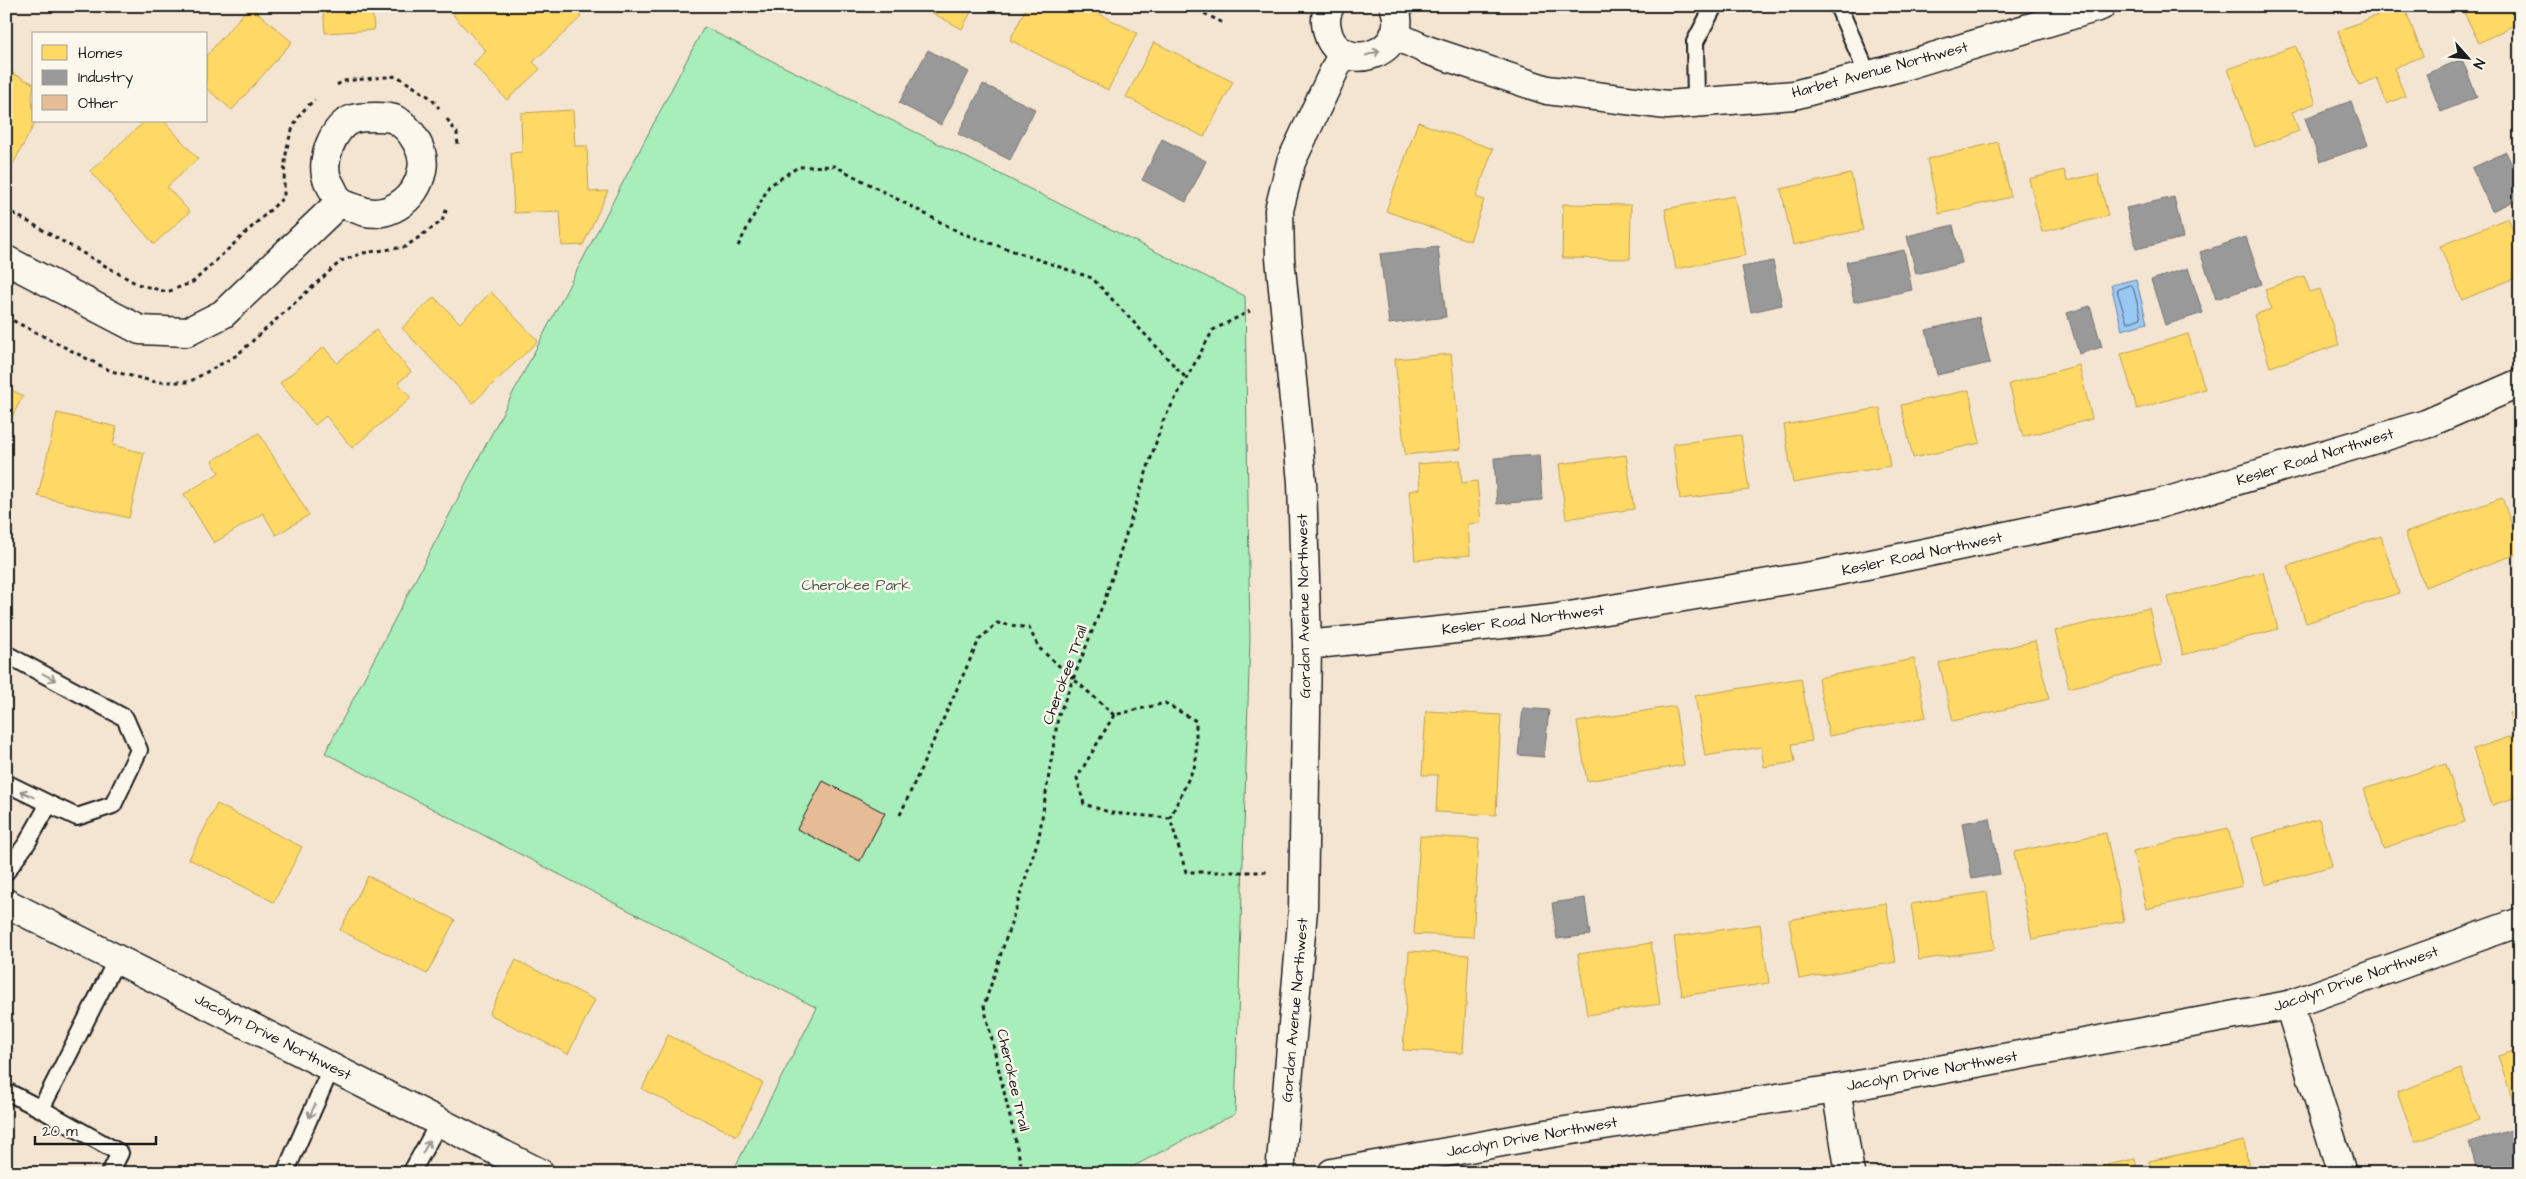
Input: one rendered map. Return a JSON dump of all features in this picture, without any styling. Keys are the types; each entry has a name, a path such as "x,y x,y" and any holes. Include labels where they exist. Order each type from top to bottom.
{"street":[{"path":"1326,7 1328,33 1334,44 1343,52 1355,56 1367,56 1378,53 1388,45 1394,35 1397,24 1394,6"},
{"name":"Harbet Avenue Northwest","path":"1394,35 1427,50 1547,90 1667,105 1794,95 2101,6"},
{"name":"Gordon Avenue Northwest","path":"1280,1173 1304,910 1307,645 1302,482 1280,258 1279,210 1291,162 1343,52"},
{"path":"6,260 140,330 187,332 223,314 340,202"},
{"name":"Kesler Road Northwest","path":"1307,645 1551,619 1794,579 2155,506 2426,424 2520,383"},
{"name":"Jacolyn Drive Northwest","path":"6,903 332,1066 540,1173"},
{"name":"Jacolyn Drive Northwest","path":"1332,1173 1546,1134 1836,1088 2289,1005 2520,922"},
{"path":"2289,1005 2342,1173"},
{"path":"1836,1088 1850,1173"}],"lane":[{"path":"1696,103 1695,42 1714,6"},
{"path":"1838,6 1868,75"},
{"path":"6,654 125,718 139,750 113,805 77,817 6,783"},
{"path":"6,872 27,843 49,804"},
{"path":"41,1109 117,960"},
{"path":"285,1173 332,1066"},
{"path":"6,1091 120,1153 110,1173"},
{"path":"411,1173 440,1121"}],"path":[{"path":"1190,6 1223,23"},
{"path":"738,246 769,186 798,167 835,166 961,233 1092,278 1186,378"},
{"name":"Cherokee Trail","path":"1023,1173 984,1006 1039,837 1058,716 1105,599 1162,421 1213,330 1255,308 1284,301"},
{"path":"900,814 979,640 997,624 1029,628 1039,648 1114,715"},
{"path":"1170,818 1112,812 1084,804 1077,778 1114,715 1165,703 1196,721 1196,763 1170,818 1186,872 1304,872"}],"green space":[{"name":"Cherokee Park","path":"704,27 1245,296 1250,639 1235,1114 1120,1173 732,1173 817,1008 325,753"}],"water":[{"path":"2136,279 2147,323 2122,330 2111,285"}],"building: Homes":[{"path":"250,6 292,42 232,110 208,90 208,54"},
{"path":"323,6 372,6 374,30 325,33"},
{"path":"462,6 570,6 581,17 533,62 540,69 507,100 473,64 486,51 453,15"},
{"path":"930,6 974,6 962,29 927,10"},
{"path":"1027,6 1084,6 1137,33 1108,90 1010,40"},
{"path":"2404,6 2423,56 2394,68 2405,96 2387,104 2377,78 2359,85 2338,31"},
{"path":"2461,6 2520,6 2520,27 2518,23 2479,43"},
{"path":"1154,42 1233,82 1204,137 1126,97"},
{"path":"2296,46 2316,103 2292,112 2299,131 2255,147 2228,69"},
{"path":"6,70 32,83 32,122 35,122 13,164 6,160"},
{"path":"573,110 575,146 587,146 589,192 608,191 583,245 562,246 560,211 514,213 511,153 522,152 521,113"},
{"path":"144,122 165,122 198,159 167,187 190,212 154,244 90,171"},
{"path":"1418,122 1493,149 1476,197 1484,200 1470,241 1386,211"},
{"path":"1998,142 2011,197 1939,214 1927,159"},
{"path":"2064,170 2067,181 2098,174 2108,216 2042,232 2029,179"},
{"path":"1851,174 1863,230 1793,245 1781,189"},
{"path":"1734,196 1746,255 1676,269 1665,209"},
{"path":"1563,204 1631,205 1630,259 1562,258"},
{"path":"2508,218 2520,246 2520,276 2462,300 2440,246"},
{"path":"2304,276 2310,292 2320,289 2339,345 2270,367 2254,315 2271,309 2265,289"},
{"path":"491,292 538,341 473,403 402,328 434,297 460,323"},
{"path":"376,330 411,372 398,383 411,398 352,448 326,416 315,425 280,383 324,347 337,363"},
{"path":"2188,334 2205,389 2137,409 2121,354"},
{"path":"1451,354 1461,449 1405,455 1395,359"},
{"path":"2079,365 2092,419 2023,437 2009,384"},
{"path":"6,387 23,396 6,428"},
{"path":"1969,390 1980,443 1913,458 1901,405"},
{"path":"1880,408 1890,466 1793,483 1784,425"},
{"path":"57,413 117,427 113,445 144,453 129,518 38,496"},
{"path":"259,433 309,515 276,535 263,513 214,543 184,494 219,473 212,461"},
{"path":"1741,435 1749,490 1680,499 1673,444"},
{"path":"1626,455 1634,509 1566,519 1559,464"},
{"path":"1460,460 1462,483 1477,481 1481,523 1468,524 1470,555 1415,560 1409,491 1420,489 1418,464"},
{"path":"2502,498 2520,547 2520,553 2425,587 2405,533"},
{"path":"2381,536 2399,593 2306,623 2288,566"},
{"path":"2263,572 2278,629 2183,655 2168,597"},
{"path":"2149,608 2162,665 2069,688 2055,631"},
{"path":"2035,641 2049,699 1953,721 1939,663"},
{"path":"1914,659 1926,717 1829,736 1818,678"},
{"path":"1801,678 1812,741 1792,744 1795,762 1764,767 1761,747 1705,756 1695,696"},
{"path":"1675,706 1684,765 1587,781 1577,722"},
{"path":"2520,710 2520,796 2492,805 2473,749 2516,735 2509,713"},
{"path":"1426,711 1501,715 1496,815 1436,812 1438,775 1422,775"},
{"path":"2446,764 2465,822 2383,848 2364,789"},
{"path":"217,804 302,847 274,902 189,859"},
{"path":"2319,819 2332,866 2265,885 2252,838"},
{"path":"2228,828 2242,886 2146,909 2133,851"},
{"path":"2106,833 2124,921 2032,939 2014,852"},
{"path":"1420,836 1479,839 1473,937 1414,934"},
{"path":"368,876 455,920 427,974 340,930"},
{"path":"1987,892 1995,949 1919,960 1911,904"},
{"path":"1886,903 1896,962 1799,979 1789,920"},
{"path":"1760,924 1769,983 1682,996 1674,937"},
{"path":"1651,943 1660,1004 1587,1015 1578,954"},
{"path":"1409,951 1469,955 1463,1053 1403,1050"},
{"path":"516,960 595,1000 568,1054 489,1014"},
{"path":"668,1035 763,1083 737,1136 642,1089"},
{"path":"2520,1049 2520,1112 2517,1113 2498,1056"},
{"path":"2461,1069 2479,1120 2415,1142 2397,1092"},
{"path":"2244,1141 2250,1173 2152,1173 2149,1161"},
{"path":"2135,1159 2138,1173 2068,1173"}],"building: Industry":[{"path":"928,50 969,72 941,125 899,103"},
{"path":"2462,59 2477,97 2441,112 2426,74"},
{"path":"983,84 1035,109 1010,160 958,134"},
{"path":"2351,101 2368,145 2320,162 2305,118"},
{"path":"1162,139 1206,161 1186,202 1142,180"},
{"path":"2506,152 2520,182 2520,198 2492,211 2472,168"},
{"path":"2174,197 2183,238 2136,249 2126,208"},
{"path":"1953,225 1962,263 1916,274 1907,236"},
{"path":"2246,237 2262,284 2216,299 2200,252"},
{"path":"1438,247 1446,317 1389,324 1380,254"},
{"path":"1904,250 1912,290 1854,302 1846,262"},
{"path":"1773,261 1782,305 1751,312 1742,267"},
{"path":"2188,268 2203,313 2165,325 2151,280"},
{"path":"2090,306 2102,347 2079,354 2067,313"},
{"path":"1979,317 1990,363 1937,375 1926,330"},
{"path":"1539,455 1542,500 1497,504 1494,458"},
{"path":"1523,708 1549,710 1544,757 1518,755"},
{"path":"1990,818 2000,874 1972,879 1962,823"},
{"path":"1585,898 1590,935 1557,939 1552,903"},
{"path":"2511,1130 2520,1158 2520,1173 2478,1173 2469,1143"}],"building: Other":[{"path":"823,781 885,813 860,861 797,829"}]}
